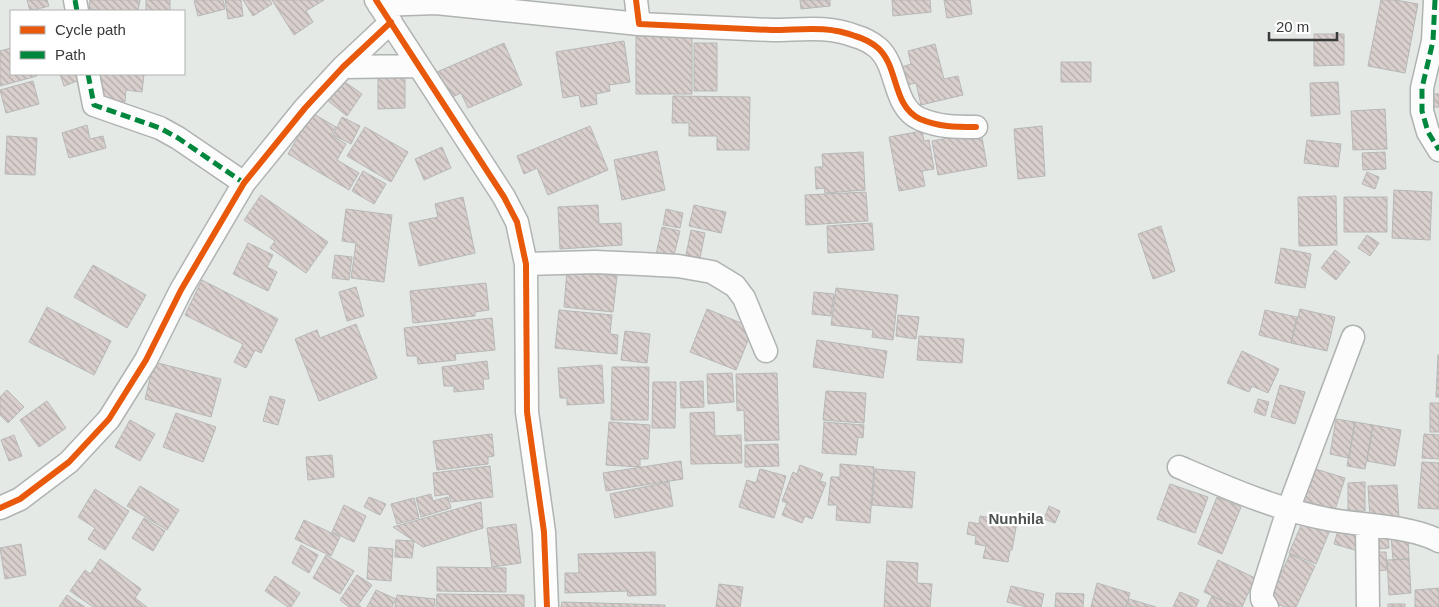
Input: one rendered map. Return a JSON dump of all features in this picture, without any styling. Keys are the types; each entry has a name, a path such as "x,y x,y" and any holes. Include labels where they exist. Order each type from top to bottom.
{"street":[{"path":"636,0 639,24"},
{"path":"1435,0 1433,41 1422,88 1422,111 1428,132 1439,150"},
{"path":"0,508 20,500 69,462 109,420 146,360 181,290 244,183 305,108 343,67 382,9 436,3 639,24 775,30 813,28 839,31 856,36 877,47 884,54 890,65 902,100 908,110 918,118 945,127 976,127"},
{"path":"382,9 504,197 517,222 526,264 527,412 544,532 547,607"},
{"path":"343,67 419,66"},
{"path":"88,75 94,105 160,128 244,183"},
{"path":"526,264 595,262 642,264 678,266 712,272 736,286 744,298 766,351"},
{"path":"1267,607 1262,599 1262,592 1288,510 1353,337"},
{"path":"1179,467 1262,502 1288,510 1327,519 1410,531 1433,537 1439,541"},
{"path":"1367,525 1368,607"}],"building":[{"path":"27,0 47,0 49,6 30,10"},
{"path":"90,0 140,0 138,10 89,9"},
{"path":"146,0 170,0 170,10 146,10"},
{"path":"223,0 225,9 198,16 194,1"},
{"path":"225,0 241,0 243,16 228,19"},
{"path":"243,0 270,0 272,4 253,16"},
{"path":"272,0 324,0 306,11 313,22 294,35"},
{"path":"800,0 830,0 830,6 801,9"},
{"path":"892,0 930,0 931,12 893,16"},
{"path":"944,0 970,0 972,14 947,18"},
{"path":"1381,0 1396,0 1418,4 1405,73 1368,66"},
{"path":"692,34 692,94 636,94 636,35"},
{"path":"1314,34 1344,34 1344,65 1314,66"},
{"path":"624,41 630,82 609,85 610,91 596,94 597,104 581,107 579,95 563,98 556,52"},
{"path":"504,43 522,85 468,108 461,93 448,99 437,72"},
{"path":"694,43 717,43 717,91 694,91"},
{"path":"935,44 944,79 958,76 963,95 921,105 916,83 906,85 902,67 911,64 908,51"},
{"path":"10,48 10,75 37,76 0,86 0,51"},
{"path":"1061,62 1091,62 1091,82 1061,82"},
{"path":"405,68 405,108 378,109 378,69"},
{"path":"60,75 90,76 64,86"},
{"path":"92,75 144,75 142,92 126,90 125,102 97,98"},
{"path":"342,80 362,94 347,116 327,100"},
{"path":"33,81 39,104 6,113 0,90"},
{"path":"1338,82 1340,114 1311,116 1310,83"},
{"path":"1430,94 1439,94 1439,107 1430,107"},
{"path":"673,96 750,97 749,150 717,150 717,136 689,136 689,123 672,123"},
{"path":"1385,109 1387,149 1353,150 1351,111"},
{"path":"312,113 336,127 331,135 346,144 337,160 359,173 349,190 288,154"},
{"path":"342,117 360,126 351,144 333,135"},
{"path":"87,125 90,139 103,136 106,148 69,158 62,133"},
{"path":"590,126 608,170 548,195 537,168 524,174 517,156"},
{"path":"1042,126 1045,176 1018,179 1014,129"},
{"path":"365,127 408,152 391,182 347,156"},
{"path":"922,131 924,141 929,140 934,169 922,171 925,186 899,191 889,137"},
{"path":"981,132 987,166 938,175 932,141"},
{"path":"7,136 37,138 35,175 5,174"},
{"path":"1307,140 1341,144 1338,167 1304,163"},
{"path":"442,147 451,168 424,180 415,159"},
{"path":"657,151 665,190 622,200 614,160"},
{"path":"863,152 865,190 825,193 824,188 816,189 815,167 823,167 822,154"},
{"path":"1385,152 1386,169 1363,170 1362,153"},
{"path":"363,171 386,184 374,204 352,191"},
{"path":"1367,172 1379,177 1375,189 1362,184"},
{"path":"1394,190 1432,192 1430,240 1392,238"},
{"path":"866,192 868,221 806,225 805,195"},
{"path":"261,195 328,242 306,273 270,248 275,241 244,220"},
{"path":"1336,196 1337,245 1299,246 1298,197"},
{"path":"463,197 475,253 419,266 409,223 438,217 435,204"},
{"path":"1344,197 1387,197 1387,232 1344,232"},
{"path":"598,205 599,224 621,223 622,245 560,249 558,207"},
{"path":"694,205 726,212 721,233 689,226"},
{"path":"346,209 392,215 384,282 351,278 356,243 342,241"},
{"path":"666,209 683,213 680,228 663,225"},
{"path":"872,223 874,250 828,253 827,226"},
{"path":"1161,226 1175,271 1153,279 1138,234"},
{"path":"662,227 680,231 673,259 656,255"},
{"path":"691,230 705,233 700,258 686,255"},
{"path":"1367,235 1379,243 1370,256 1358,248"},
{"path":"248,243 273,255 267,267 277,272 268,291 233,274"},
{"path":"1281,248 1311,254 1305,288 1275,283"},
{"path":"1335,250 1350,262 1336,280 1321,268"},
{"path":"335,255 352,257 349,280 332,278"},
{"path":"93,265 146,295 127,328 74,297"},
{"path":"567,270 617,276 613,312 564,307"},
{"path":"202,280 278,319 261,353 255,350 246,368 234,362 243,344 185,315"},
{"path":"486,283 489,310 475,312 475,316 413,323 410,291"},
{"path":"356,287 364,316 347,321 339,292"},
{"path":"836,288 898,295 893,340 872,337 873,330 831,325"},
{"path":"814,292 834,294 831,316 812,314"},
{"path":"47,307 111,341 94,375 29,342"},
{"path":"707,309 753,328 736,370 690,352"},
{"path":"1300,309 1335,317 1327,351 1291,343"},
{"path":"559,310 612,315 610,334 618,335 617,354 555,348"},
{"path":"1265,310 1297,317 1291,343 1259,335"},
{"path":"898,315 919,317 916,339 896,336"},
{"path":"492,318 495,350 455,354 456,360 418,364 417,356 407,356 404,328"},
{"path":"356,324 377,378 319,401 295,339 317,330 320,338"},
{"path":"625,331 650,334 647,363 621,360"},
{"path":"919,336 964,339 962,363 917,360"},
{"path":"817,340 887,351 883,378 813,367"},
{"path":"1242,351 1279,369 1268,393 1252,386 1249,392 1227,383"},
{"path":"1438,355 1439,397 1436,397"},
{"path":"487,361 489,379 483,379 484,389 454,392 454,386 444,386 442,367"},
{"path":"154,362 221,379 211,417 145,399"},
{"path":"602,365 604,403 567,405 567,398 560,398 558,368"},
{"path":"612,367 649,367 648,420 611,420"},
{"path":"732,373 734,402 708,404 707,374"},
{"path":"777,373 779,440 745,441 744,410 737,411 736,374"},
{"path":"703,381 704,407 681,408 680,382"},
{"path":"653,382 676,382 675,428 652,428"},
{"path":"1280,385 1305,392 1295,424 1271,417"},
{"path":"7,390 24,407 8,423 0,415 0,397"},
{"path":"826,391 866,393 864,423 823,420"},
{"path":"270,396 285,400 278,425 263,421"},
{"path":"1258,399 1269,402 1265,416 1254,412"},
{"path":"47,401 66,428 39,447 20,420"},
{"path":"1430,403 1439,403 1439,432 1430,432"},
{"path":"714,412 715,436 741,435 742,463 691,464 690,413"},
{"path":"176,413 216,427 203,462 163,447"},
{"path":"1336,419 1355,422 1349,458 1330,454"},
{"path":"130,420 155,434 140,461 115,447"},
{"path":"609,422 650,425 648,459 640,459 640,467 606,465"},
{"path":"824,422 864,425 863,438 858,437 856,455 822,453"},
{"path":"1355,422 1373,425 1365,469 1347,466"},
{"path":"1373,425 1401,430 1395,466 1367,461"},
{"path":"492,434 494,456 488,457 488,464 437,470 433,441"},
{"path":"1424,434 1439,435 1439,459 1422,458"},
{"path":"14,435 22,456 9,461 1,440"},
{"path":"778,444 779,466 745,467 745,445"},
{"path":"332,455 334,477 308,480 306,457"},
{"path":"681,461 683,479 606,491 603,473"},
{"path":"1422,462 1439,463 1439,509 1418,508"},
{"path":"840,464 874,467 870,523 836,520 837,505 828,505 831,477 840,477"},
{"path":"800,465 823,474 820,481 826,483 812,519 805,516 802,523 782,515 787,503 782,501 793,472 797,474"},
{"path":"490,466 493,497 451,502 449,494 435,496 433,473"},
{"path":"1309,467 1345,478 1335,510 1300,499"},
{"path":"760,469 786,476 774,518 739,507 747,480 756,483"},
{"path":"875,469 915,472 912,508 872,505"},
{"path":"669,482 673,506 615,518 610,494"},
{"path":"1365,482 1365,511 1348,511 1348,483"},
{"path":"1170,484 1208,497 1195,533 1157,519"},
{"path":"1397,485 1399,519 1370,520 1368,486"},
{"path":"140,486 179,510 167,530 127,506"},
{"path":"95,489 129,511 105,550 88,539 95,528 78,517"},
{"path":"431,494 433,501 448,497 451,508 421,517 416,498"},
{"path":"369,497 386,504 380,515 364,507"},
{"path":"1217,497 1241,507 1222,554 1198,544"},
{"path":"414,498 419,518 397,524 391,504"},
{"path":"481,502 483,528 423,547 393,527"},
{"path":"344,505 366,516 354,542 332,532"},
{"path":"1049,506 1060,511 1055,523 1044,519"},
{"path":"980,516 1017,522 1008,562 983,558 986,546 975,544 976,536 967,534 969,522 979,524"},
{"path":"144,518 165,531 153,551 132,538"},
{"path":"1304,519 1330,530 1316,564 1289,553"},
{"path":"304,520 340,537 331,556 295,539"},
{"path":"516,524 521,563 492,567 487,528"},
{"path":"1340,524 1363,531 1358,551 1334,544"},
{"path":"1388,532 1389,548 1378,549 1377,533"},
{"path":"1408,534 1409,559 1393,560 1391,535"},
{"path":"396,540 414,541 412,558 395,557"},
{"path":"21,544 26,575 5,579 0,548"},
{"path":"301,545 318,555 309,573 292,563"},
{"path":"369,547 393,549 391,581 367,579"},
{"path":"655,552 656,595 628,596 627,591 565,593 565,573 579,573 578,554"},
{"path":"1373,552 1386,552 1387,570 1374,571"},
{"path":"1290,554 1315,566 1296,607 1284,607 1269,600"},
{"path":"326,555 354,571 340,594 313,578"},
{"path":"100,559 141,589 135,598 147,607 93,607 70,591 85,570 90,574"},
{"path":"1409,559 1411,593 1389,595 1387,560"},
{"path":"1218,560 1255,578 1242,607 1236,607 1204,592"},
{"path":"887,561 918,563 917,583 932,584 930,607 884,607"},
{"path":"437,567 506,568 506,592 437,591"},
{"path":"357,575 372,585 358,605 361,607 349,607 340,600"},
{"path":"275,576 300,593 291,607 288,607 265,591"},
{"path":"1097,583 1130,593 1126,607 1091,607"},
{"path":"719,584 743,587 740,607 716,607"},
{"path":"1011,586 1044,594 1041,607 1027,607 1007,602"},
{"path":"1439,588 1439,607 1415,607 1415,590"},
{"path":"376,590 396,599 392,607 367,607"},
{"path":"1180,592 1199,600 1196,607 1173,607"},
{"path":"1056,593 1084,594 1083,607 1055,607"},
{"path":"437,594 524,595 524,607 436,607"},
{"path":"67,595 85,607 59,607"},
{"path":"397,595 435,599 434,607 395,607"},
{"path":"1212,596 1236,607 1207,607"},
{"path":"1129,599 1156,607 1126,607"},
{"path":"562,602 665,605 665,607 561,607"},
{"path":"1388,604 1405,604 1405,607 1388,607"}],"marked path":[{"path":"75,0 77,10"},
{"path":"1435,0 1433,41 1422,88 1422,111 1428,132 1439,150"},
{"path":"88,75 94,105 160,128 244,183"}],"cycle path":[{"path":"376,0 504,197 517,222 526,264 527,412 544,532 547,607"},
{"path":"636,0 639,24 772,30 824,29 858,37 876,46 885,56 900,96 911,113 920,119 934,124 954,127 976,127"},
{"path":"0,508 20,499 69,462 109,419 146,360 181,290 244,183 305,108 343,67 391,22"}],"district":[{"name":"Nunhila","path":"1016,518"}]}
